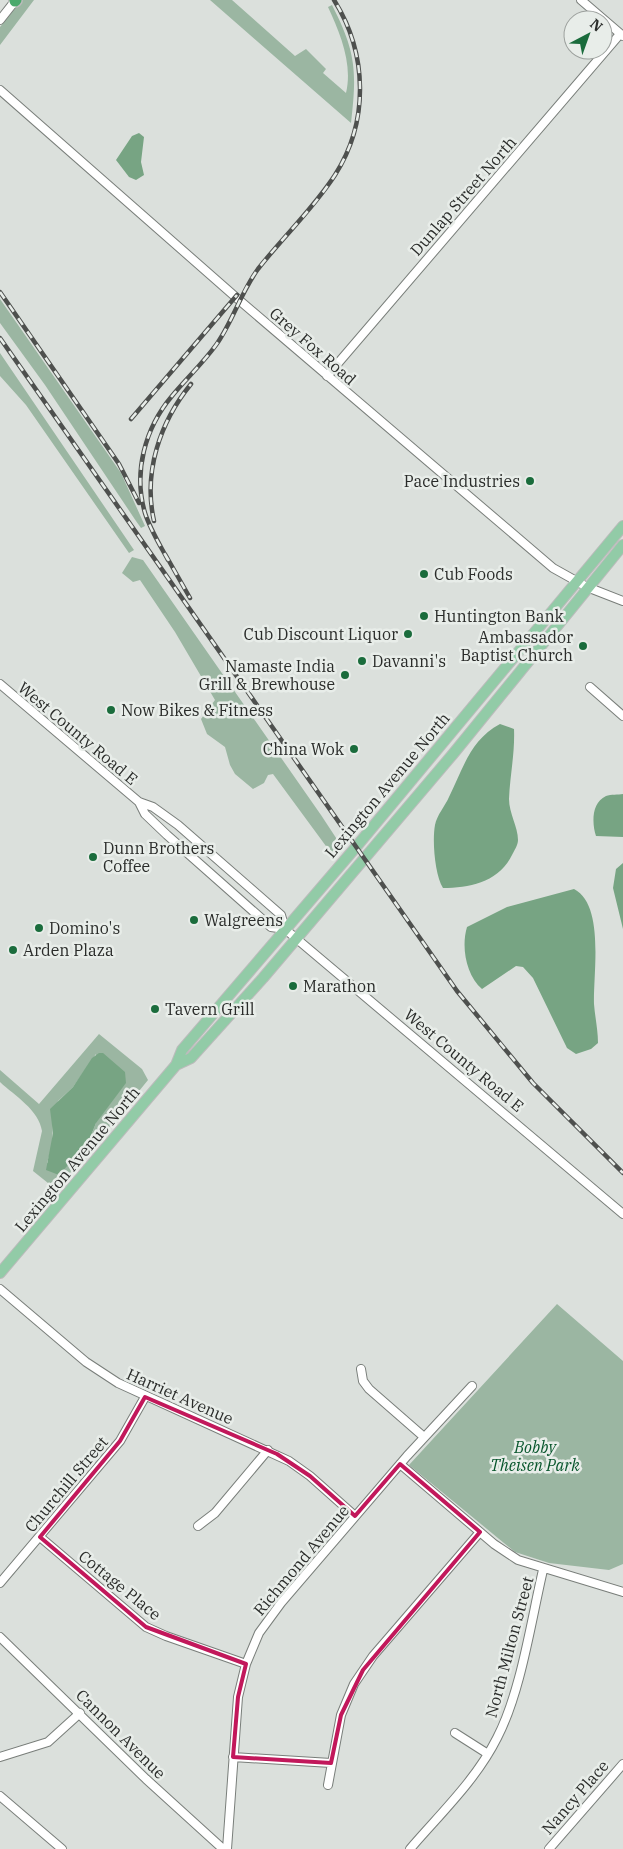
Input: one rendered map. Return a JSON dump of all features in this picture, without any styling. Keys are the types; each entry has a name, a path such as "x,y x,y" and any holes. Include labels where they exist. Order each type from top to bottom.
{"main road":[{"name":"Lexington Avenue North","path":"0,1273 176,1065 182,1050 623,526"},
{"name":"Lexington Avenue North","path":"176,1065 191,1058 296,939 459,746 623,545"}],"street":[{"path":"0,20 15,0"},
{"path":"581,0 622,35"},
{"name":"Dunlap Street North","path":"327,376 622,35"},
{"name":"Grey Fox Road","path":"0,90 327,376 522,543 553,568 575,581 623,601"},
{"name":"West County Road E","path":"0,684 139,802 153,807 173,821 281,915 285,929"},
{"path":"590,687 621,711"},
{"name":"West County Road E","path":"139,802 145,814 167,835 271,926 285,929 623,1214"},
{"name":"Harriet Avenue","path":"0,1289 86,1362 118,1383 145,1397 268,1450 300,1468 355,1516"},
{"path":"361,1369 363,1381 369,1389 424,1437"},
{"name":"Richmond Avenue","path":"227,1849 238,1697 246,1664 259,1634 269,1617 355,1516 424,1437 472,1386"},
{"name":"Churchill Street","path":"0,1583 120,1442 145,1397"},
{"path":"198,1526 215,1513 268,1450"},
{"path":"400,1464 480,1532 518,1560 544,1570 594,1582 623,1592"},
{"path":"328,1785 341,1715 350,1692 363,1670 480,1532"},
{"name":"Cottage Place","path":"40,1537 146,1627 166,1636 246,1664"},
{"name":"North Milton Street","path":"410,1849 468,1781 488,1754 511,1703 544,1570"},
{"name":"Cannon Avenue","path":"0,1637 146,1779 223,1849"},
{"path":"0,1757 48,1742 80,1713"},
{"path":"455,1733 488,1754"},
{"path":"233,1757 331,1763"},
{"name":"Nancy Place","path":"549,1849 623,1764"},
{"path":"0,1796 62,1849"}],"highlighted area":[{"path":"145,1397 277,1454 310,1476 355,1516 400,1464 480,1532 363,1670 341,1715 331,1763 233,1757 238,1697 246,1664 146,1627 40,1537 120,1441"}],"green space":[{"path":"22,0 34,0 0,45 0,27"},
{"path":"210,0 232,0 295,56 306,49 326,69 323,73 346,93 348,82 347,60 341,38 328,7 332,5 346,36 353,62 354,89 351,123"},
{"path":"0,299 121,473 145,526 141,528 136,521 45,385 0,323"},
{"path":"0,353 134,550 129,553 26,405 0,376"},
{"path":"132,557 143,560 321,815 342,847 334,857 273,774 268,775 264,783 253,789 235,774 230,765 225,747 207,734 201,719 215,700 175,632 140,580 133,582 122,573"},
{"path":"99,1034 142,1069 148,1080 58,1191 33,1171 42,1131 40,1123 26,1104 0,1082 0,1070 39,1104","holes":["96,1054 96,1123 88,1143 75,1159 47,1163 52,1146 53,1122 58,1101 73,1087"]},
{"name":"Bobby Theisen Park","path":"557,1304 623,1361 623,1564 609,1570 549,1563 515,1552 409,1465"}],"shaded area":[{"path":"139,133 144,137 141,162 144,175 136,180 129,177 116,160 132,136"},
{"path":"500,724 514,729 509,799 518,835 517,844 500,872 492,877 473,885 443,888 435,858 434,832 436,821 468,756 481,738"},
{"path":"623,794 623,837 596,836 593,820 595,809 601,799 610,795"},
{"path":"623,863 623,929 613,888 616,869"},
{"path":"574,889 584,897 594,925 594,1004 598,1033 598,1043 591,1049 576,1054 567,1048 533,978 523,967 516,966 482,989 472,976 465,952 467,927 507,907"},
{"path":"99,1053 103,1053 125,1072 126,1083 96,1123 88,1143 59,1175 46,1170 53,1133 50,1109 73,1087 92,1058"}],"railway":[{"path":"168,560 155,537 145,513 142,498 141,466 148,436 172,396 216,345 258,269 317,200 335,175 354,133 359,111 358,65 345,21 334,0"},
{"path":"0,292 119,464 139,503"},
{"path":"131,419 237,295"},
{"path":"0,338 457,991 533,1083 623,1173"},
{"path":"154,521 151,503 151,484 157,448 171,415 191,384"},
{"path":"165,554 190,598"}],"place":[{"name":"Pace Industries","path":"530,481"},
{"name":"Cub Foods","path":"424,574"},
{"name":"Huntington Bank","path":"424,616"},
{"name":"Cub Discount Liquor","path":"408,634"},
{"name":"Ambassador Baptist Church","path":"583,646"},
{"name":"Davanni's","path":"362,661"},
{"name":"Namaste India Grill & Brewhouse","path":"345,675"},
{"name":"Now Bikes & Fitness","path":"111,710"},
{"name":"China Wok","path":"354,749"},
{"name":"Dunn Brothers Coffee","path":"93,857"},
{"name":"Walgreens","path":"194,920"},
{"name":"Domino's","path":"39,928"},
{"name":"Arden Plaza","path":"13,950"},
{"name":"Marathon","path":"293,986"},
{"name":"Tavern Grill","path":"155,1009"}]}
